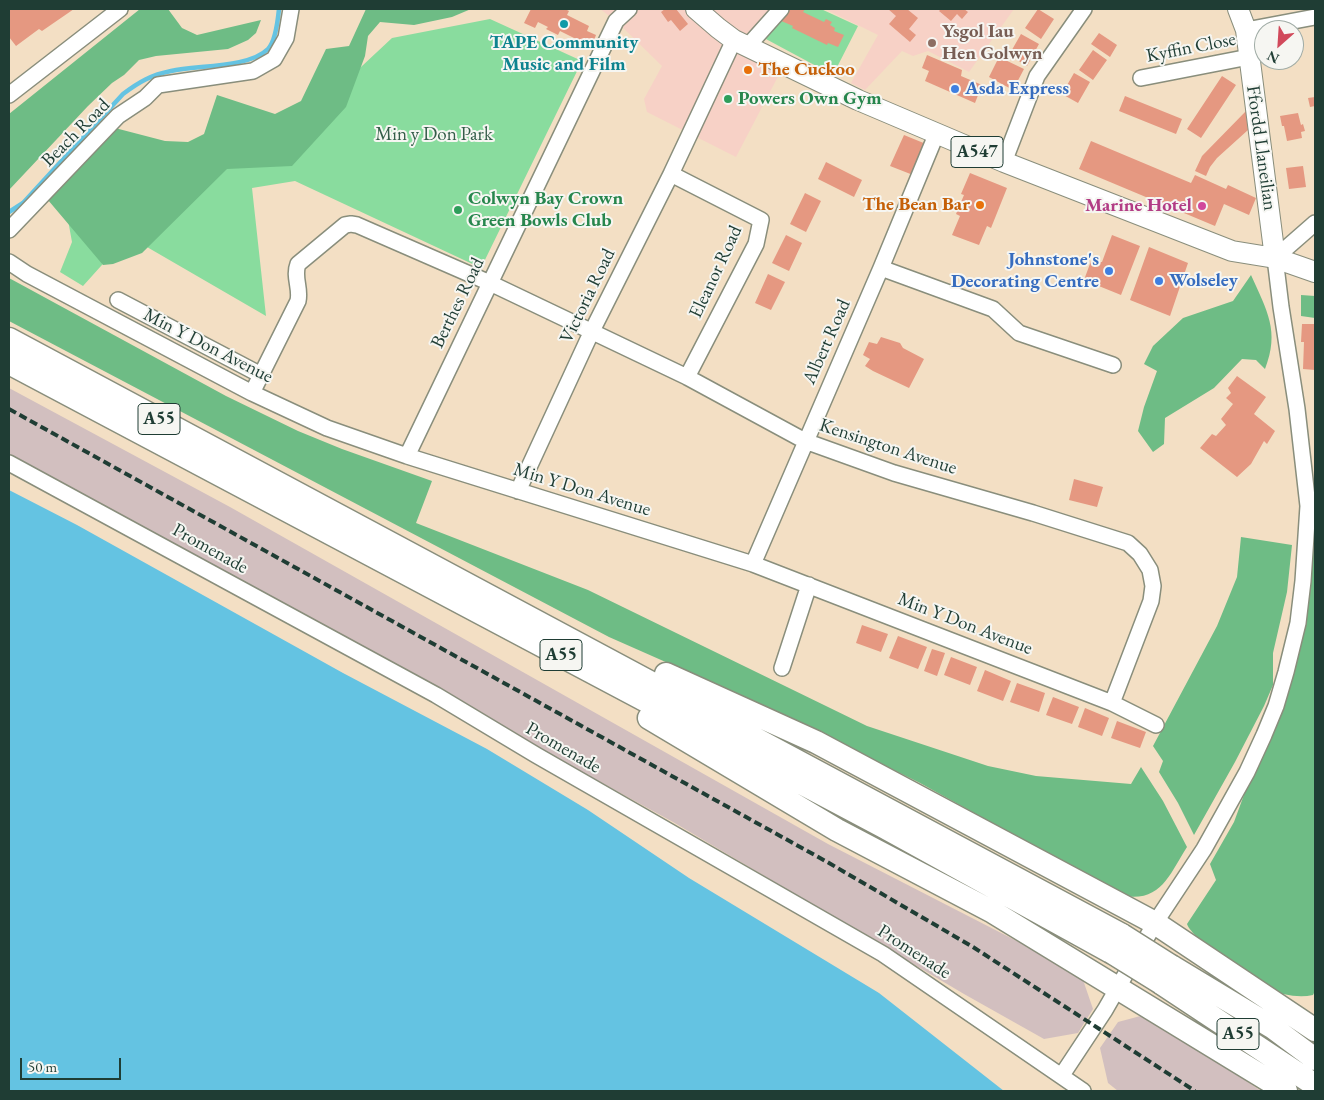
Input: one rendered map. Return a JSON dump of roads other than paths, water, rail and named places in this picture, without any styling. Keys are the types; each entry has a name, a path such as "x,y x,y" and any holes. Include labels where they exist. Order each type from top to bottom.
{"highway":[{"name":"A55","path":"9,339 480,602 1116,944 1166,974 1272,1027 1315,1059"},
{"name":"A55","path":"9,363 480,602"},
{"path":"480,602 816,742 1155,923 1315,1030"},
{"path":"480,602 741,774 837,830 993,912 1286,1091"},
{"name":"A55","path":"1166,974 1315,1085"}],"main road":[{"name":"A547","path":"696,9 718,28 741,43 858,100 936,135 1232,251 1275,258 1315,272"},
{"name":"Ffordd Llaneilian","path":"1238,9 1246,30 1275,258"}],"street":[{"path":"9,95 120,9"},
{"name":"Beach Road","path":"9,230 118,116 145,98 158,85 253,71 274,59 286,38 291,9"},
{"name":"Berthes Road","path":"407,456 616,22 629,9"},
{"name":"Victoria Road","path":"518,491 591,333 671,174 741,43 781,9"},
{"path":"1004,162 1037,76 1084,9"},
{"path":"1246,30 1315,17"},
{"name":"Kyffin Close","path":"1141,78 1249,57"},
{"name":"Albert Road","path":"753,564 881,268 936,135"},
{"name":"Eleanor Road","path":"671,174 761,220 756,244 687,377"},
{"path":"1062,1075 1118,988 1155,923 1204,849 1250,764 1276,706 1298,622 1308,506 1297,408 1275,258 1315,223"},
{"name":"Kensington Avenue","path":"261,375 298,301 299,290 296,270 298,264 345,225 357,225 490,283 591,333 687,377 805,441 894,473 1043,515 1128,543 1140,554 1150,570 1153,586 1151,602 1112,703"},
{"name":"Min Y Don Avenue","path":"9,262 27,274 252,393 327,428 407,456 753,564 1112,703 1156,726"},
{"path":"881,268 993,308 1019,333 1113,365"},
{"path":"118,300 261,375 252,393"},
{"name":"Promenade","path":"9,463 436,695 536,755 883,954 1083,1091"},
{"path":"782,668 809,585"}],"water":[{"path":"9,490 77,525 343,673 487,749 588,810 689,878 879,993 1004,1091 9,1091"}],"waterway":[{"path":"9,212 23,203 123,94 134,86 157,75 182,69 236,63 259,55 268,49 273,41 279,9"}],"railway":[{"path":"9,409 829,863 973,947 1195,1091"}],"place":[{"name":"TAPE Community Music and Film","path":"564,24"},
{"name":"Ysgol Iau Hen Golwyn","path":"932,43"},
{"name":"The Cuckoo","path":"748,70"},
{"name":"Asda Express","path":"955,89"},
{"name":"Powers Own Gym","path":"728,99"},
{"name":"The Bean Bar","path":"980,205"},
{"name":"Marine Hotel","path":"1202,206"},
{"name":"Colwyn Bay Crown Green Bowls Club","path":"458,210"},
{"name":"Johnstone's Decorating Centre","path":"1109,271"},
{"name":"Wolseley","path":"1159,281"}],"park label":[{"name":"Min y Don Park","path":"434,135"}]}
